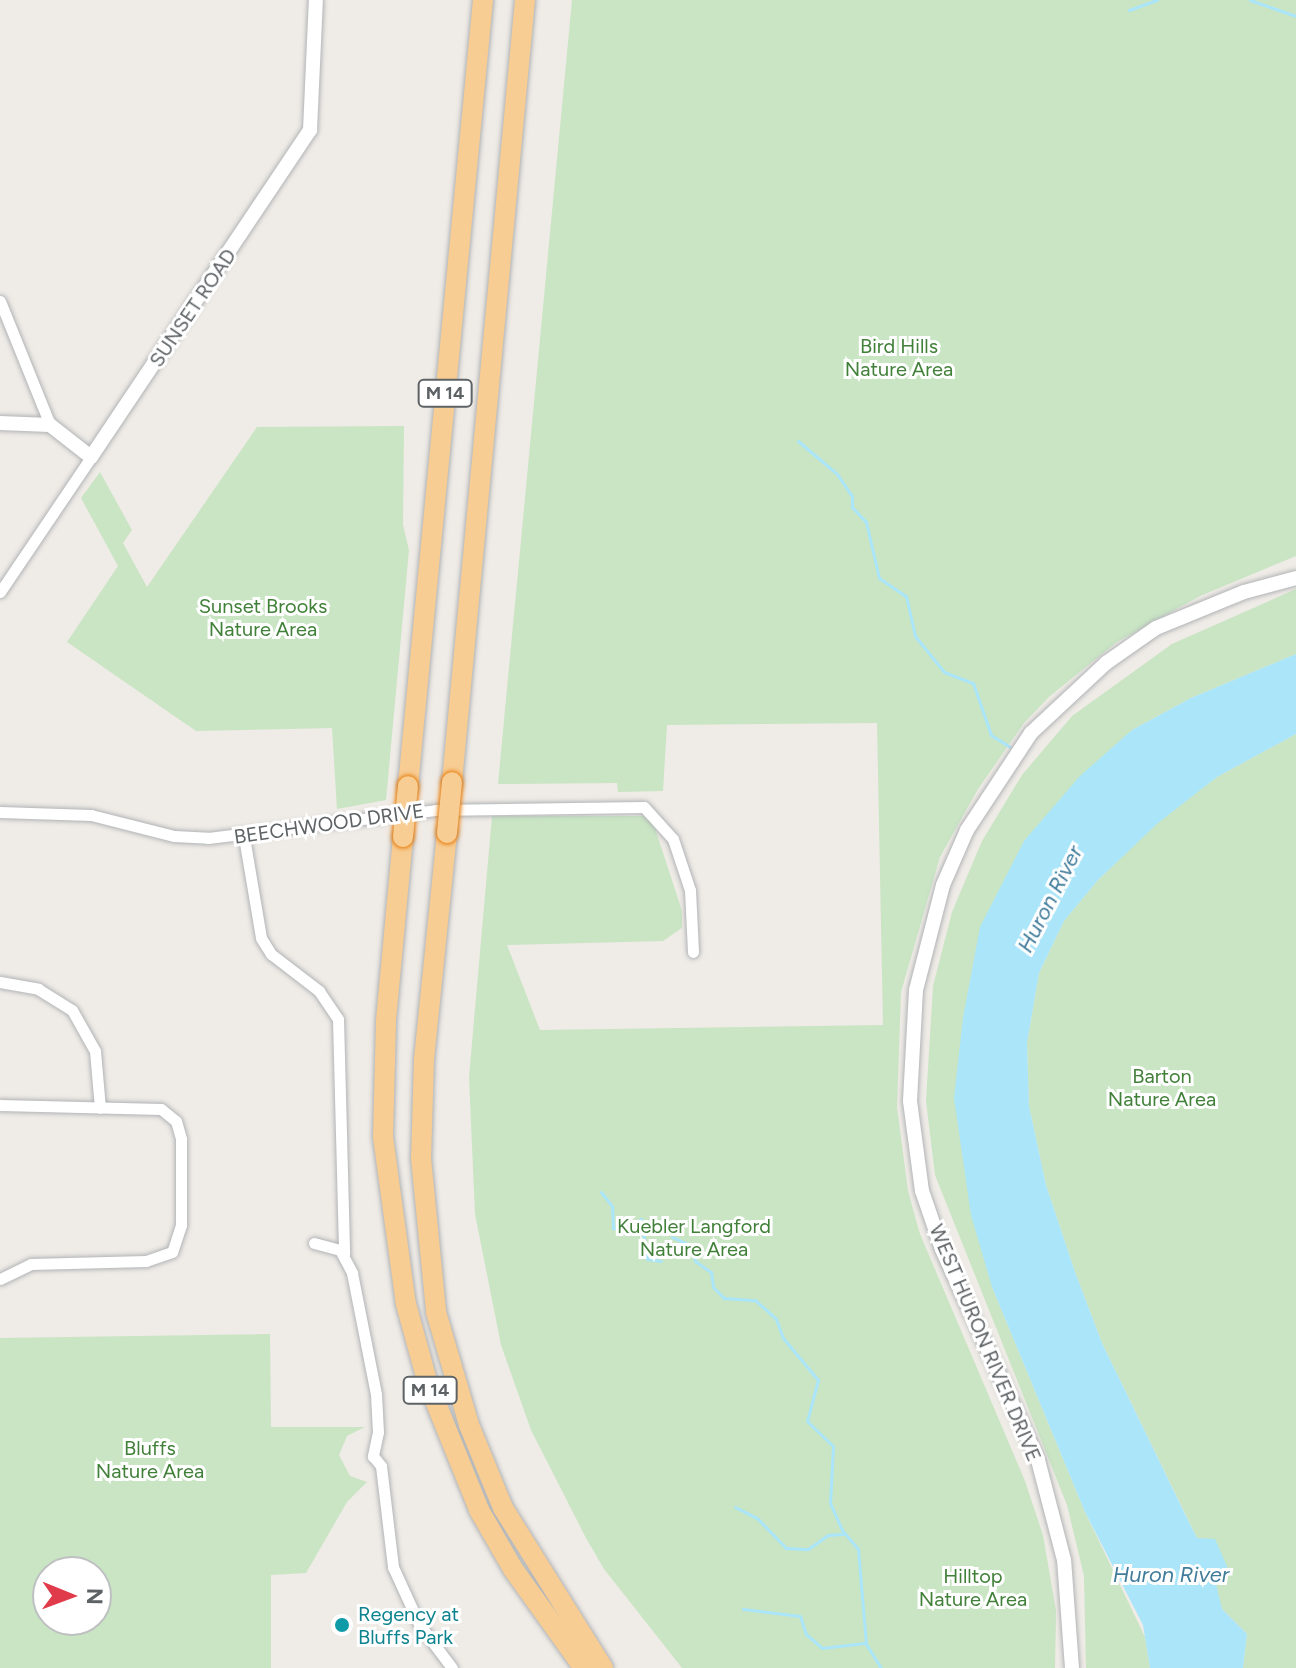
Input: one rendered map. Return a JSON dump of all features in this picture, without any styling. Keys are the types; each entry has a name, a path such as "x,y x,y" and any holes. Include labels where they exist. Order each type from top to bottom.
{"highway":[{"name":"M 14","path":"483,0 386,1022 383,1137 406,1304 427,1381 479,1510 513,1569 584,1668"},
{"name":"M 14","path":"525,0 424,1059 421,1158 436,1312 469,1425 498,1498 527,1553 603,1668"}],"street":[{"name":"SUNSET ROAD","path":"0,592 310,130 316,0"},
{"path":"0,301 50,425 91,457"},
{"path":"0,423 50,425"},
{"name":"WEST HURON RIVER DRIVE","path":"1072,1668 1064,1560 1038,1460 942,1249 922,1191 910,1101 916,990 943,885 967,830 1031,733 1106,663 1156,628 1244,592 1296,578"},
{"name":"BEECHWOOD DRIVE","path":"0,812 91,815 174,836 244,837 435,810 632,806 657,816 673,839 690,890 693,952"},
{"path":"244,837 261,938 271,954 319,991 338,1019 344,1254 352,1273 376,1394 378,1432 373,1456 381,1466 393,1567 407,1604 452,1668"},
{"path":"0,982 38,989 72,1010 95,1051 100,1108"},
{"path":"0,1105 161,1109 176,1121 181,1139 181,1225 172,1252 146,1261 31,1264 0,1279"},
{"path":"314,1243 327,1243 344,1254"}],"green space":[{"name":"Bird Hills Nature Area","path":"572,0 1296,0 1296,556 1200,596 1117,642 1050,696 1024,723 978,789 940,857 901,992 897,1107 908,1191 920,1234 1025,1481 1043,1535 1056,1611 1055,1668 682,1668 604,1569 586,1538 531,1430 501,1345 475,1214 469,1077 492,816 643,816 654,825 682,911 682,928 663,941 507,945 540,1030 883,1025 877,723 667,725 663,791 618,792 617,783 498,784"},
{"name":"Sunset Brooks Nature Area","path":"404,426 403,525 409,550 386,800 337,809 332,728 196,731 67,642 118,566 81,498 100,472 132,530 123,543 147,587 257,427"},
{"path":"1296,589 1296,654 1191,698 1132,730 1024,841 992,1287 1085,1512 1145,1637 1150,1668 1086,1668 1084,1576 1067,1505 935,1175 926,1101 933,986 952,912 982,841 1022,775 1072,716 1172,644"},
{"name":"Barton Nature Area","path":"1296,734 1296,1668 1243,1668 1247,1634 1222,1609 1197,1538 1102,1343 1075,1272 1046,1185 1029,1106 1027,1043 1039,973 1064,921 1098,880 1158,822 1217,777"},
{"name":"Bluffs Nature Area","path":"270,1334 271,1427 365,1427 347,1436 339,1455 350,1476 367,1482 347,1502 306,1573 271,1575 271,1668 0,1668 0,1338"}],"water":[{"name":"Huron River","path":"1296,654 1296,734 1217,777 1158,823 1098,880 1064,921 1039,973 1027,1043 1029,1106 1046,1185 1075,1272 1102,1343 1197,1538 1215,1539 1229,1571 1216,1584 1222,1609 1247,1634 1243,1668 1150,1668 1143,1625 1085,1512 992,1287 971,1215 954,1098 963,1018 980,927 1024,841 1080,776 1132,730 1191,698"}],"waterway":[{"path":"1129,10 1157,0"},
{"path":"1250,0 1296,16"},
{"path":"798,441 837,474 852,496 852,507 866,522 879,578 906,596 915,636 944,672 973,683 991,735 1010,747"},
{"path":"601,1192 612,1206 613,1228 627,1229 641,1219 647,1259 661,1261"},
{"path":"672,1237 692,1246 695,1261 711,1272 713,1287 724,1298 755,1300 776,1319 783,1338 818,1380 807,1421 833,1446 830,1503 842,1530 858,1549 866,1644 881,1668"},
{"path":"735,1507 757,1518 786,1548 808,1549 828,1535 843,1534"},
{"path":"743,1609 800,1616 806,1634 822,1648 865,1643"}],"place":[{"name":"Regency at Bluffs Park","path":"342,1625"}],"park label":[{"name":"Kuebler Langford Nature Area","path":"694,1238"},
{"name":"Hilltop Nature Area","path":"973,1588"}]}
